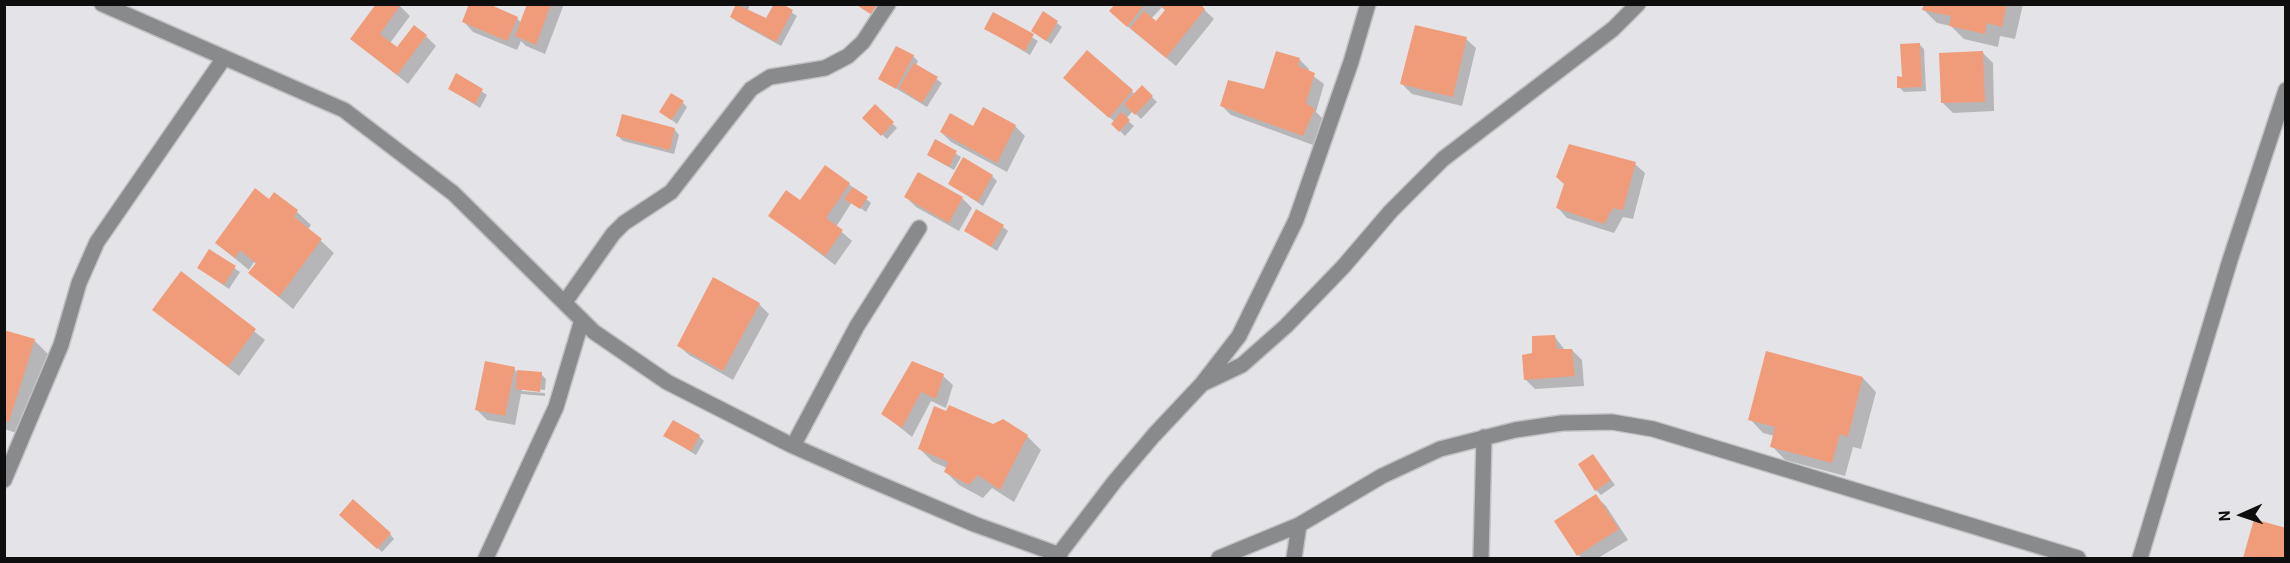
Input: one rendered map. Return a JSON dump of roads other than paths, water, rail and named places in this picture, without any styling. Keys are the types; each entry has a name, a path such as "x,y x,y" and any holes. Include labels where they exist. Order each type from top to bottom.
{"street":[{"path":"102,4 344,110 453,193 594,332 667,382 793,446 974,524 1058,557 1141,450 1202,385 1239,336 1296,220 1351,62 1368,4"},
{"path":"566,302 618,228 671,192 751,89 770,77 825,68 848,56 863,42 888,4"},
{"path":"1202,385 1242,365 1286,326 1343,267 1391,211 1443,159 1604,36 1638,4"},
{"path":"4,480 61,345 79,284 97,242 224,58"},
{"path":"2140,558 2230,260 2286,90"},
{"path":"793,446 852,336 919,228"},
{"path":"486,558 556,406 582,320"},
{"path":"1219,558 1299,525 1382,476 1440,449 1484,437 1562,423 1589,421 1653,429 2078,558"},
{"path":"1481,558 1484,437"},
{"path":"1294,558 1299,525"}]}
